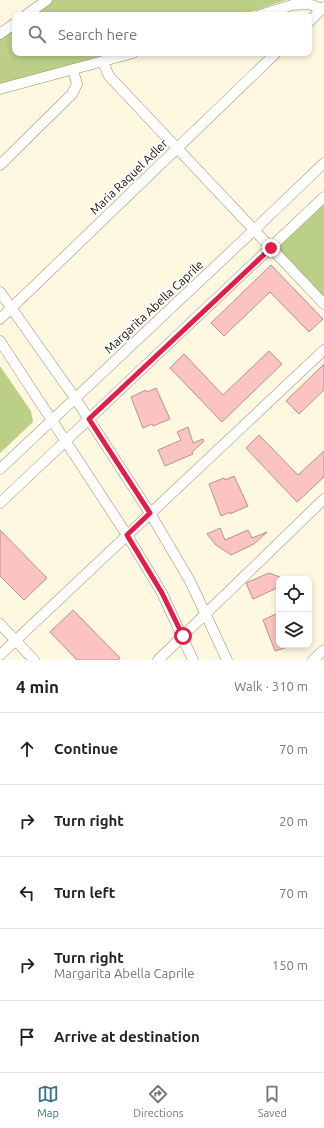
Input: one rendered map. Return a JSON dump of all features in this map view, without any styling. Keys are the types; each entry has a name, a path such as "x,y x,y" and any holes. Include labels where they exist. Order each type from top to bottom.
{"street":[{"path":"30,12 47,0"},
{"path":"270,12 292,5 309,4 323,8 312,19"},
{"path":"0,34 12,25"},
{"path":"0,89 123,56"},
{"name":"Maria Raquel Adler","path":"0,320 273,56"},
{"path":"103,62 109,76 324,304"},
{"path":"0,164 72,94 77,84 73,70"},
{"name":"Margarita Abella Caprile","path":"0,469 324,163"},
{"path":"0,503 324,197"},
{"path":"0,292 75,398 150,513 190,581 227,660"},
{"path":"0,341 127,535 162,593 194,660"},
{"path":"0,655 324,350"},
{"path":"158,660 324,499"},
{"path":"0,624 34,660"},
{"path":"313,660 324,650"}],"green space":[{"path":"47,0 286,0 251,12 30,12"},
{"path":"12,25 12,56 119,56 0,89 0,34"},
{"path":"324,197 324,304 271,247"},
{"path":"0,366 31,411 33,422 0,453"}],"building":[{"path":"271,265 323,319 309,332 270,292 224,336 211,323"},
{"path":"269,351 282,364 222,422 170,368 184,354 223,395"},
{"path":"324,364 324,390 299,414 286,401"},
{"path":"156,388 170,419 153,426 152,424 143,428 131,397 146,390 147,392"},
{"path":"188,427 193,443 203,439 204,441 192,452 193,454 165,466 158,450 181,440 177,432"},
{"path":"259,435 298,475 324,451 324,477 297,502 246,448"},
{"path":"234,476 248,506 230,514 230,512 221,516 209,484"},
{"path":"220,528 225,540 248,530 252,538 267,532 254,544 231,555 216,545 207,534"},
{"path":"0,530 47,578 24,600 0,576"},
{"path":"269,573 277,576 276,588 253,599 246,583"},
{"path":"73,610 120,658 118,660 77,660 50,632"},
{"path":"276,614 276,648 284,648 275,651 263,620"}],"route":[{"path":"183,636 162,593 127,535 150,513 89,419 271,248"}]}
